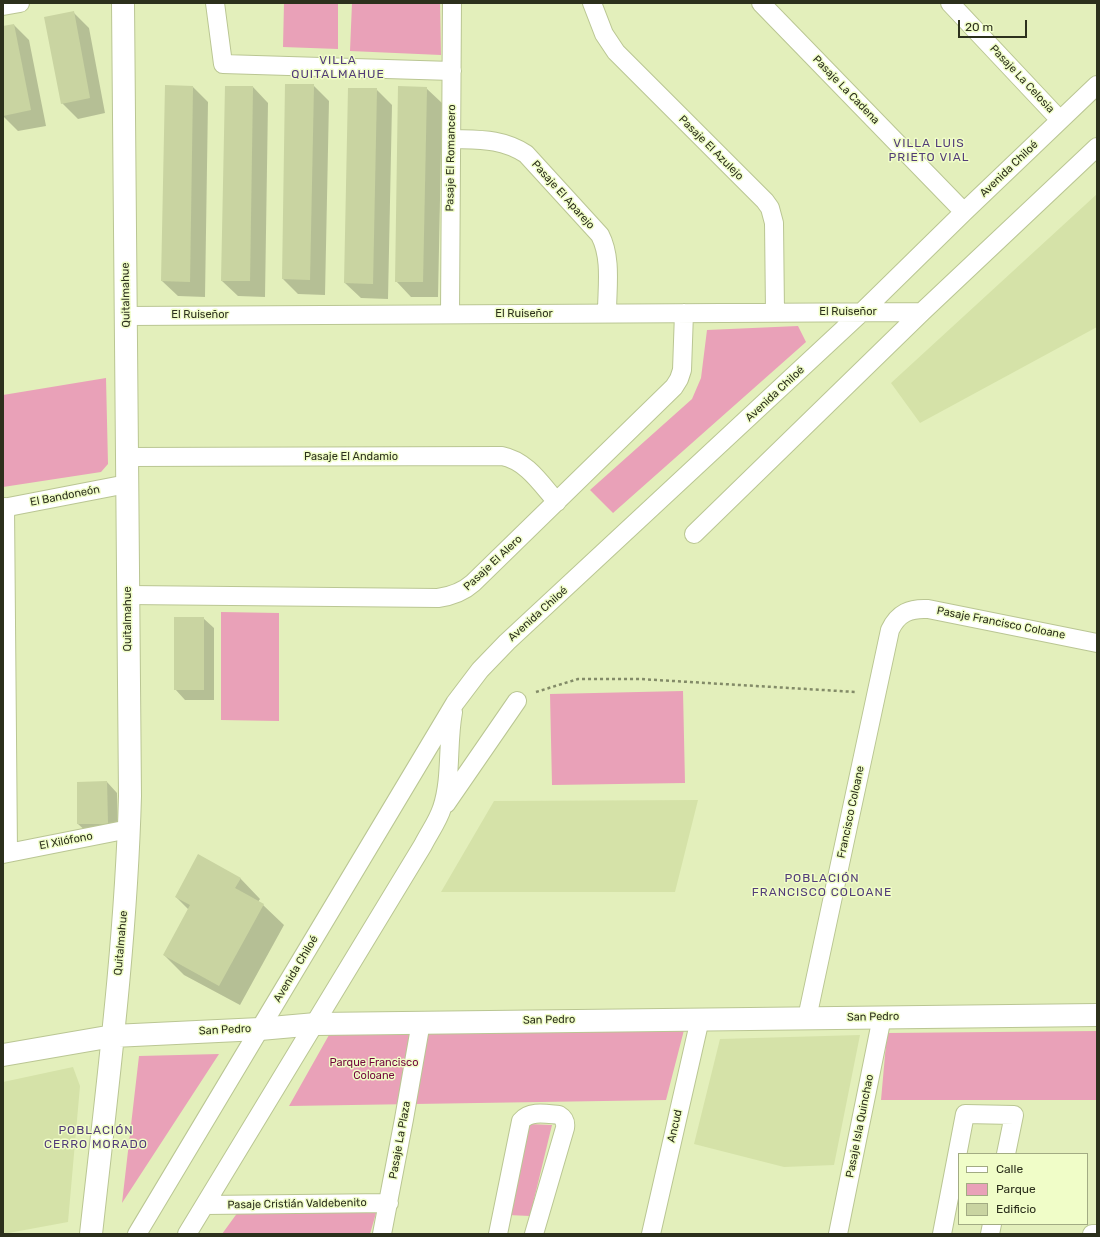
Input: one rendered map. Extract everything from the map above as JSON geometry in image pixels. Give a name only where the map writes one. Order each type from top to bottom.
[{"type":"street","points":[[3,6],[20,3]]},
{"type":"street","name":"Quitalmahue","points":[[91,1234],[113,1036],[128,861],[129,829],[123,3]]},
{"type":"street","points":[[215,3],[223,64],[452,71]]},
{"type":"street","name":"Pasaje El Azulejo","points":[[592,3],[604,34],[616,52],[770,208],[774,223],[775,312]]},
{"type":"street","name":"Pasaje La Cadena","points":[[761,3],[964,212]]},
{"type":"street","name":"Pasaje La Celosia","points":[[950,3],[1060,120]]},
{"type":"street","name":"Pasaje El Romancero","points":[[450,314],[452,71],[455,4]]},
{"type":"street","name":"Avenida Chiloé","points":[[137,1234],[455,703],[480,670],[495,654],[862,312],[1097,85]]},
{"type":"street","name":"Pasaje El Aparejo","points":[[451,139],[493,140],[516,148],[526,154],[600,235],[604,243],[607,256],[607,313]]},
{"type":"street","points":[[694,534],[922,312],[1097,148]]},
{"type":"street","name":"El Ruiseñor","points":[[126,316],[922,312]]},
{"type":"street","name":"Pasaje El Alero","points":[[128,595],[438,598],[448,597],[466,589],[674,387],[682,370],[684,313]]},
{"type":"street","name":"Pasaje El Andamio","points":[[127,457],[502,456],[524,465],[556,502]]},
{"type":"street","name":"El Bandoneón","points":[[4,508],[127,484]]},
{"type":"street","points":[[4,508],[5,853]]},
{"type":"street","name":"Pasaje Francisco Coloane","points":[[904,612],[928,609],[1097,643]]},
{"type":"street","name":"Francisco Coloane","points":[[808,1018],[890,630],[893,622],[904,612]]},
{"type":"street","points":[[442,809],[517,702]]},
{"type":"street","name":"Avenida Chiloé","points":[[187,1234],[420,851],[442,809],[446,788],[451,726],[455,703]]},
{"type":"street","name":"El Xilófono","points":[[5,853],[129,829]]},
{"type":"street","name":"San Pedro","points":[[3,1055],[113,1036],[260,1029],[316,1024],[1097,1015]]},
{"type":"street","name":"Pasaje Isla Quinchao","points":[[838,1234],[882,1017]]},
{"type":"street","name":"Ancud","points":[[650,1234],[700,1019]]},
{"type":"street","name":"Pasaje La Plaza","points":[[382,1234],[389,1203],[421,1022]]},
{"type":"street","points":[[498,1234],[522,1121],[531,1114],[559,1114],[565,1121],[565,1128],[534,1234]]},
{"type":"street","points":[[958,1153],[966,1114],[1014,1115],[1006,1153]]},
{"type":"street","points":[[942,1234],[958,1154]]},
{"type":"street","name":"Pasaje Cristián Valdebenito","points":[[205,1205],[389,1203]]},
{"type":"street","points":[[1092,1234],[1097,1234]]},
{"type":"path","points":[[517,702],[542,689],[578,679],[640,679],[877,694]]},
{"type":"shaded area","points":[[1097,194],[1097,327],[920,423],[891,383]]},
{"type":"shaded area","points":[[698,800],[675,892],[441,892],[494,801]]},
{"type":"shaded area","points":[[860,1035],[834,1165],[784,1167],[694,1144],[720,1039]]},
{"type":"shaded area","points":[[73,1067],[80,1086],[68,1222],[3,1234],[3,1082]]},
{"type":"green space","points":[[284,3],[338,3],[338,49],[283,47]]},
{"type":"green space","points":[[352,3],[440,3],[441,55],[350,51]]},
{"type":"green space","points":[[798,326],[806,342],[613,513],[590,490],[692,399],[701,378],[707,330]]},
{"type":"green space","points":[[106,378],[108,464],[101,472],[3,487],[3,395]]},
{"type":"green space","points":[[221,612],[279,613],[279,721],[221,720]]},
{"type":"green space","points":[[683,691],[685,783],[552,785],[550,694]]},
{"type":"green space","name":"Parque Francisco Coloane","points":[[684,1030],[666,1100],[289,1106],[329,1035]]},
{"type":"green space","points":[[1097,1031],[1097,1100],[881,1100],[887,1033]]},
{"type":"green space","points":[[219,1054],[122,1203],[139,1056]]},
{"type":"green space","points":[[528,1124],[552,1125],[530,1216],[508,1215]]},
{"type":"green space","points":[[238,1212],[376,1213],[370,1234],[222,1234]]},
{"type":"building","points":[[74,11],[90,98],[61,104],[44,17]]},
{"type":"building","points":[[14,24],[31,110],[3,116],[3,26]]},
{"type":"building","points":[[285,84],[314,84],[310,280],[282,279]]},
{"type":"building","points":[[165,85],[193,86],[190,282],[161,281]]},
{"type":"building","points":[[225,86],[253,86],[250,281],[221,281]]},
{"type":"building","points":[[398,86],[427,87],[423,282],[395,282]]},
{"type":"building","points":[[348,88],[377,88],[373,284],[344,283]]},
{"type":"building","points":[[174,617],[204,617],[204,690],[174,690]]},
{"type":"building","points":[[107,781],[108,824],[77,824],[77,782]]},
{"type":"building","points":[[198,854],[241,878],[235,888],[264,904],[219,986],[163,955],[190,905],[175,897]]},
{"type":"district","name":"VILLA QUITALMAHUE","points":[[338,68]]},
{"type":"district","name":"VILLA LUIS PRIETO VIAL","points":[[929,151]]},
{"type":"district","name":"POBLACIÓN FRANCISCO COLOANE","points":[[822,886]]},
{"type":"district","name":"POBLACIÓN CERRO MORADO","points":[[96,1138]]}]
